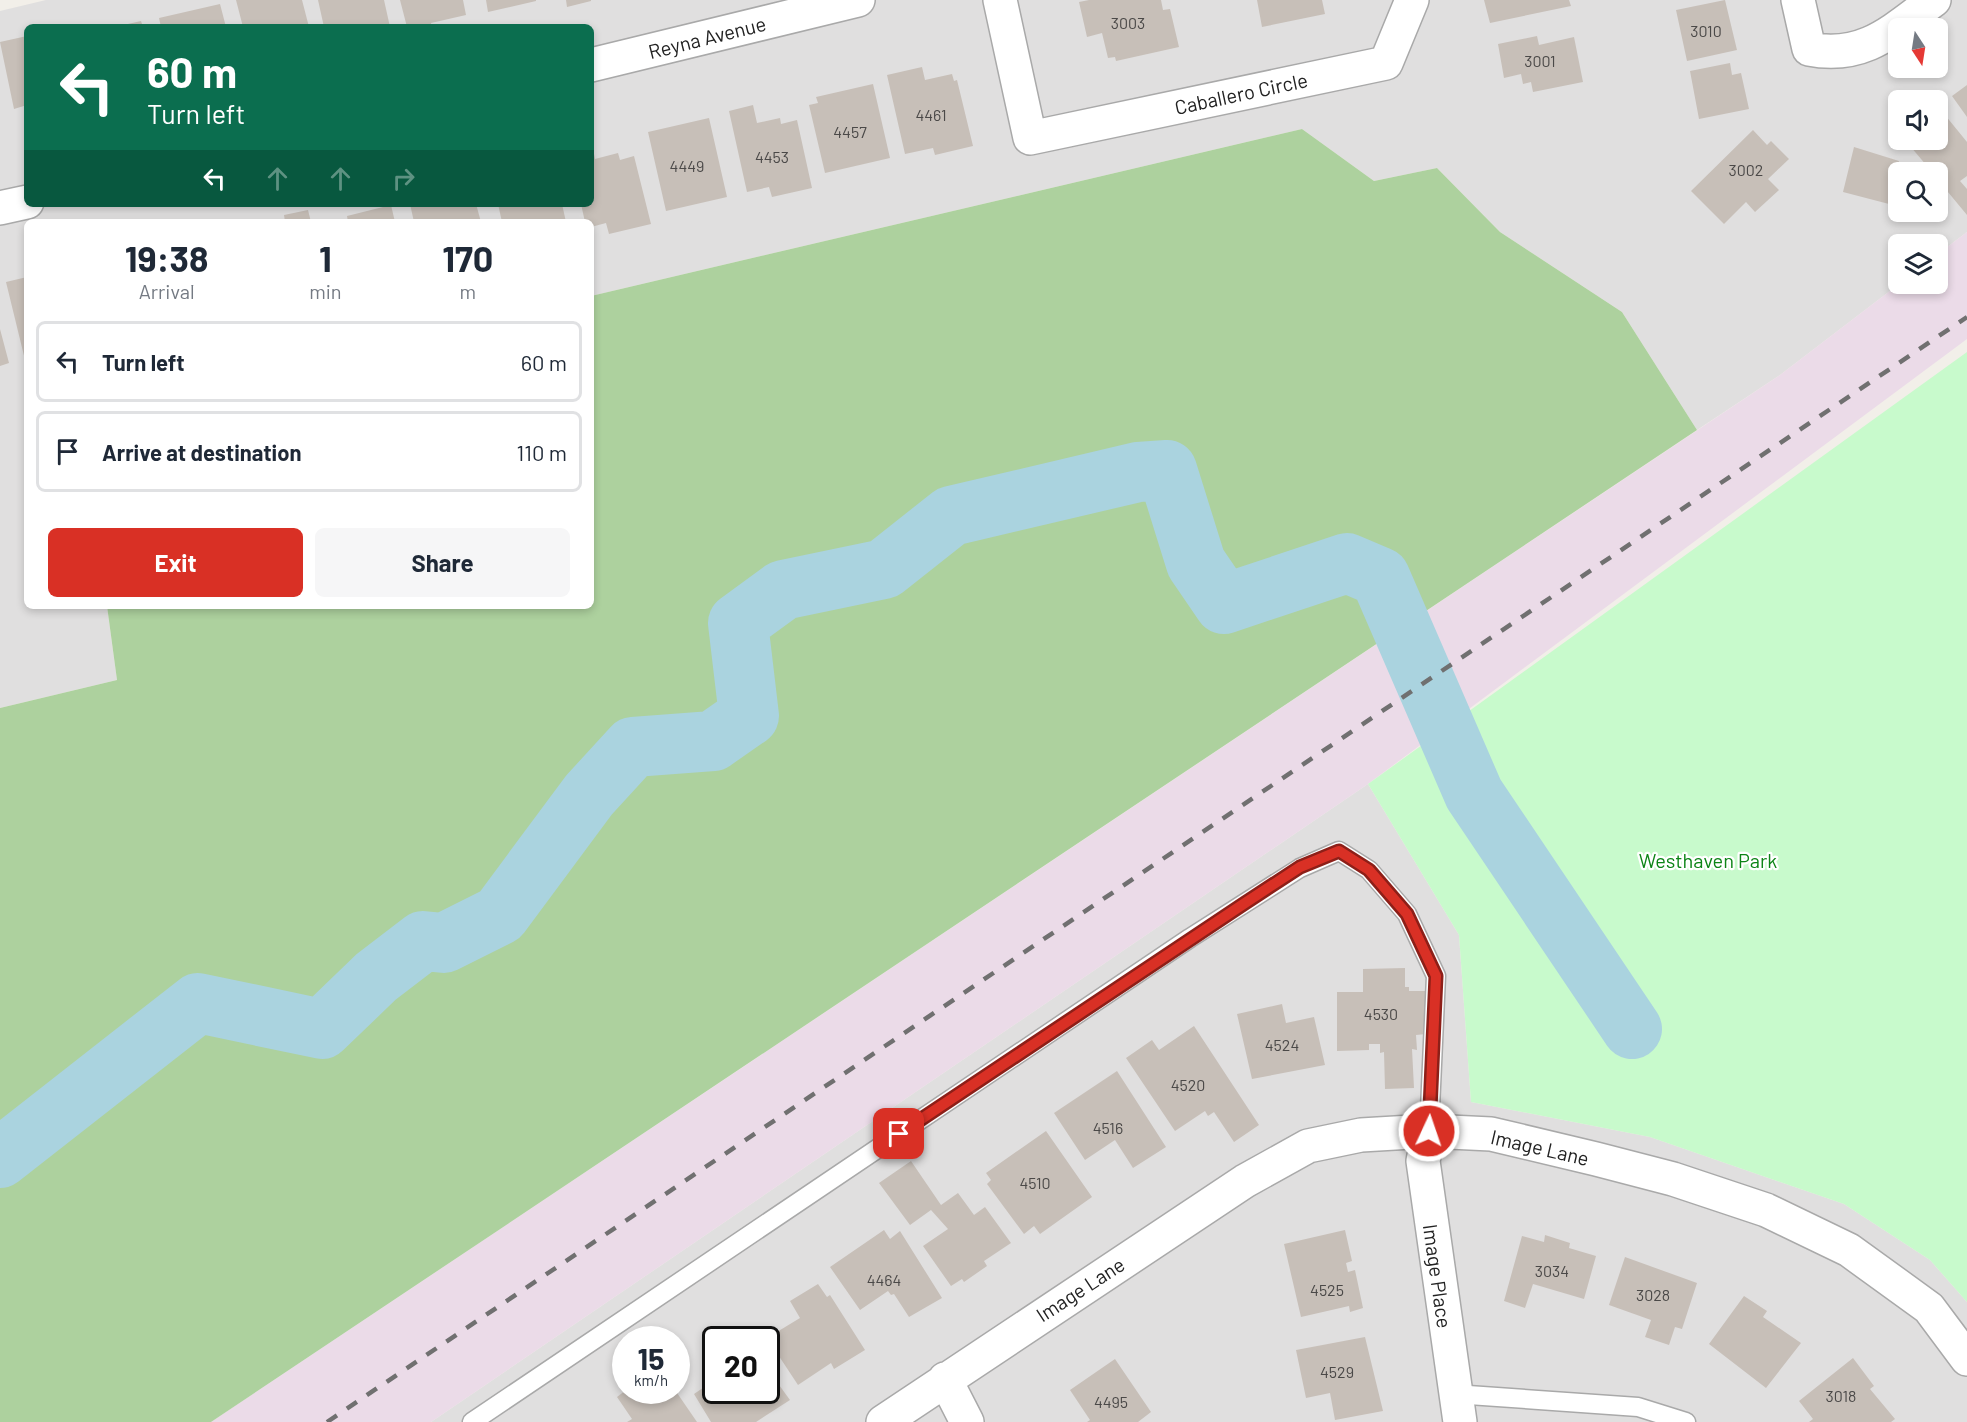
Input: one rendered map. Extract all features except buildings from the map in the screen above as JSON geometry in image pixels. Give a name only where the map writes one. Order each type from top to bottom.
[{"type":"street","name":"Reyna Avenue","points":[[594,64],[858,0]]},
{"type":"street","name":"Caballero Circle","points":[[1000,0],[1030,138],[1386,63],[1412,0]]},
{"type":"street","points":[[1798,0],[1809,49],[1831,53],[1857,50],[1879,40],[1934,0]]},
{"type":"street","points":[[0,208],[24,203]]},
{"type":"street","name":"Image Lane","points":[[883,1422],[1245,1181],[1308,1146],[1361,1135],[1429,1131],[1491,1134],[1673,1179],[1766,1210],[1849,1250],[1929,1308],[1967,1359]]},
{"type":"street","name":"Image Place","points":[[1429,1131],[1423,1161],[1457,1408]]},
{"type":"street","points":[[945,1379],[967,1422]]},
{"type":"lane","points":[[472,1422],[1190,938],[1300,867],[1339,851],[1369,870],[1407,914],[1436,976],[1429,1131]]},
{"type":"lane","points":[[1457,1408],[1638,1407],[1686,1422]]},
{"type":"shaded area","points":[[46,0],[1967,0],[1967,232],[1948,246],[1948,234],[1888,234],[1888,292],[1780,375],[1697,430],[1622,312],[1500,232],[1437,168],[1374,181],[1302,129],[594,295],[594,219],[24,219],[24,609],[107,609],[117,680],[0,708],[0,11]]},
{"type":"shaded area","points":[[1967,232],[1967,339],[1368,784],[431,1422],[211,1422],[1780,375],[1888,292],[1948,294],[1948,246]]},
{"type":"shaded area","points":[[1368,784],[1459,935],[1471,1102],[1650,1137],[1844,1204],[1930,1260],[1967,1302],[1967,1422],[431,1422]]},
{"type":"green space","points":[[1302,129],[1374,181],[1437,168],[1500,232],[1622,312],[1697,430],[211,1422],[0,1422],[0,708],[117,680],[107,609],[594,609],[594,295]]},
{"type":"green space","name":"Westhaven Park","points":[[1967,352],[1967,1302],[1930,1260],[1844,1204],[1650,1137],[1471,1102],[1459,935],[1368,784]]},
{"type":"waterway","points":[[0,1158],[198,1003],[322,1029],[376,977],[423,941],[444,943],[500,915],[589,795],[633,747],[713,741],[749,716],[738,623],[783,590],[884,569],[951,516],[1138,472],[1167,470],[1196,563],[1224,604],[1347,563],[1380,577],[1474,794],[1632,1029]]},
{"type":"railway","points":[[327,1422],[1967,317]]},
{"type":"route","points":[[899,1134],[1190,938],[1300,867],[1339,851],[1369,870],[1407,914],[1436,976],[1429,1131]]}]
